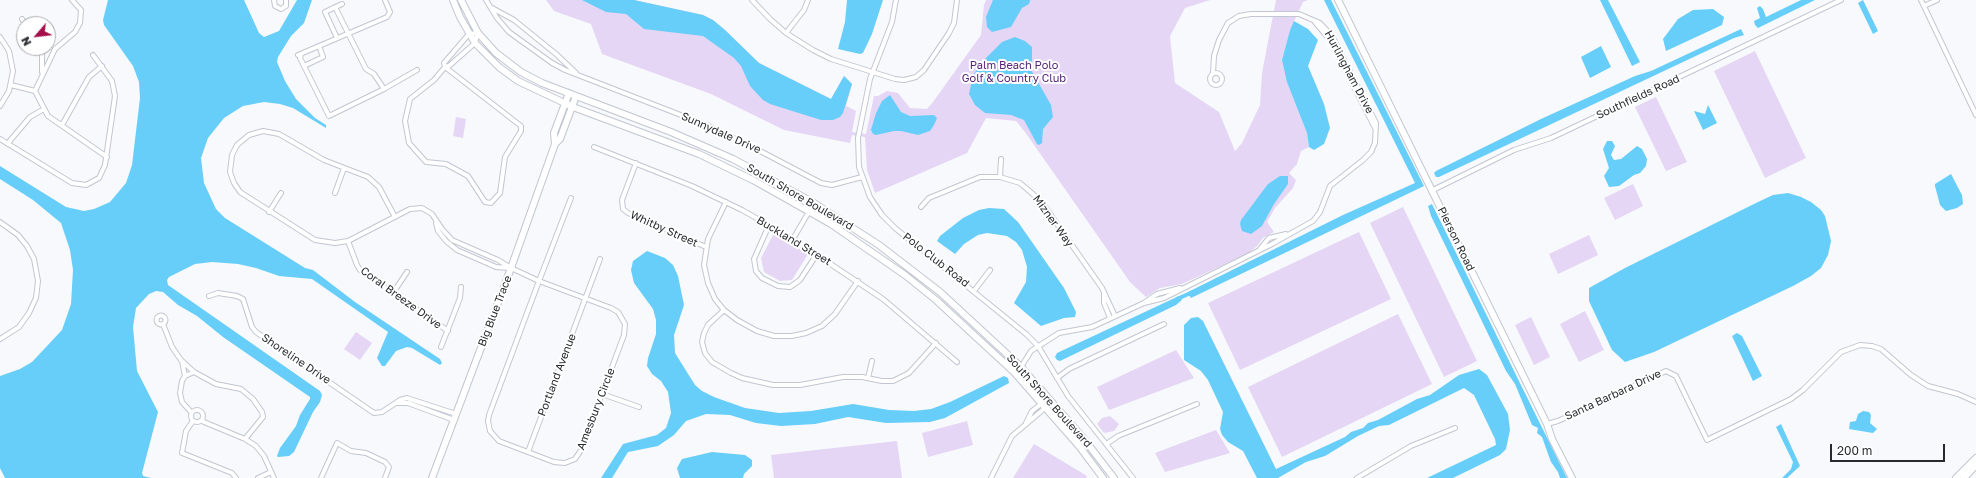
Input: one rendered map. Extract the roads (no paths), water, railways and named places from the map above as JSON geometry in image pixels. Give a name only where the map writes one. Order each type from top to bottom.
[{"type":"street","points":[[72,0],[81,10],[80,23],[75,32],[55,49],[35,91],[48,116],[107,157]]},
{"type":"street","points":[[274,0],[275,6],[280,9],[286,6],[286,0]]},
{"type":"street","points":[[385,0],[390,16],[299,55],[300,58],[329,116],[384,89],[417,70]]},
{"type":"street","name":"South Shore Boulevard","points":[[454,0],[475,43],[499,67],[518,81],[565,104],[699,154],[753,180],[809,211],[875,253],[928,294],[1014,372],[1079,446],[1104,478]]},
{"type":"street","name":"South Shore Boulevard","points":[[461,0],[478,33],[496,53],[517,69],[542,83],[702,145],[756,171],[814,203],[878,245],[932,286],[1021,367],[1060,410],[1114,478]]},
{"type":"street","name":"Sunnydale Drive","points":[[486,0],[496,18],[510,32],[552,63],[578,75],[709,126],[764,152],[821,183],[832,185],[862,177]]},
{"type":"street","points":[[752,0],[770,20],[786,33],[826,57],[901,80],[910,79],[921,74],[952,28],[957,0]]},
{"type":"street","points":[[786,33],[804,10],[808,0]]},
{"type":"street","name":"Polo Club Road","points":[[896,0],[892,22],[872,72],[858,138],[858,160],[862,177],[870,197],[887,220],[1026,334],[1038,346],[1068,396],[1108,443],[1133,478]]},
{"type":"street","name":"Pierson Road","points":[[1338,0],[1433,190],[1572,478]]},
{"type":"street","name":"Southfields Road","points":[[1433,190],[1514,150],[1551,138],[1841,0]]},
{"type":"street","points":[[1921,0],[1976,115]]},
{"type":"street","points":[[1924,6],[1937,0]]},
{"type":"street","points":[[336,38],[325,12],[342,4]]},
{"type":"street","points":[[335,7],[366,69],[374,74],[384,89]]},
{"type":"street","name":"Sunnydale Drive","points":[[491,8],[514,20],[556,54],[578,75]]},
{"type":"street","name":"Hurlingham Drive","points":[[1021,367],[1031,351],[1061,332],[1089,328],[1144,303],[1164,298],[1310,223],[1318,215],[1330,186],[1371,152],[1376,140],[1376,123],[1332,36],[1324,25],[1299,14],[1251,14],[1239,16],[1226,26],[1219,40],[1214,56],[1213,73]]},
{"type":"street","points":[[478,33],[470,34],[444,62],[445,67],[521,126],[521,131],[505,157],[500,193],[491,203],[485,202],[466,174],[446,164],[426,162],[409,143],[405,121],[410,100],[434,80],[445,67],[449,66],[475,43],[478,33]]},
{"type":"street","points":[[0,37],[11,58],[13,71],[11,85],[0,106]]},
{"type":"street","points":[[304,66],[323,57],[319,46]]},
{"type":"street","points":[[0,139],[8,142],[70,182],[78,185],[89,184],[99,178],[104,171],[107,157],[115,96],[112,81],[93,55]]},
{"type":"street","points":[[42,56],[42,74]]},
{"type":"street","points":[[62,125],[89,77],[102,66]]},
{"type":"street","points":[[11,85],[35,91]]},
{"type":"street","name":"Big Blue Trace","points":[[432,478],[511,268],[555,144],[554,133],[569,93]]},
{"type":"street","name":"Big Blue Trace","points":[[555,144],[560,139],[576,96]]},
{"type":"street","points":[[8,142],[30,117],[44,109]]},
{"type":"street","points":[[395,218],[375,183],[363,175],[315,156],[280,134],[263,131],[247,137],[237,145],[232,155],[230,166],[231,178],[240,192],[316,240],[335,243],[348,241],[395,218],[410,209],[419,207],[428,210],[452,240],[498,260],[511,268]]},
{"type":"street","name":"Buckland Street","points":[[594,147],[636,163],[726,202],[793,239],[858,281],[936,343],[957,362]]},
{"type":"street","points":[[1000,176],[1001,159]]},
{"type":"street","name":"Whitby Street","points":[[636,163],[622,200],[623,209],[628,213],[706,247]]},
{"type":"street","points":[[335,192],[344,168]]},
{"type":"street","name":"Mizner Way","points":[[921,207],[929,198],[974,178],[987,175],[1000,176],[1020,183],[1036,195],[1104,292],[1115,316]]},
{"type":"street","points":[[270,212],[281,194]]},
{"type":"street","points":[[540,281],[571,198]]},
{"type":"street","points":[[726,202],[710,234],[706,247],[704,265],[708,283],[715,299],[724,310],[737,320],[765,334],[783,337],[800,335],[814,330],[829,320],[841,307],[858,281]]},
{"type":"street","points":[[793,239],[814,203]]},
{"type":"street","points":[[435,219],[438,231],[446,241],[457,250],[496,267],[511,268]]},
{"type":"street","points":[[0,222],[18,235],[27,246],[36,267],[38,281],[36,298],[29,313],[18,326],[0,339]]},
{"type":"street","points":[[769,225],[754,259],[756,271],[762,278],[778,286],[790,287],[800,280],[817,254]]},
{"type":"street","name":"Coral Breeze Drive","points":[[348,241],[358,268],[448,331]]},
{"type":"street","name":"Portland Avenue","points":[[528,452],[600,259]]},
{"type":"street","name":"Amesbury Circle","points":[[511,268],[540,281],[616,310],[622,316],[625,324],[624,335],[581,450],[575,458],[568,462],[559,463],[497,440],[490,431],[488,421],[540,281]]},
{"type":"street","points":[[974,291],[990,270]]},
{"type":"street","points":[[392,293],[407,272]]},
{"type":"street","points":[[441,347],[460,298],[461,287]]},
{"type":"street","name":"Shoreline Drive","points":[[209,296],[218,292],[237,296],[243,299],[252,327],[256,332],[374,413],[379,413],[404,398],[411,398],[455,417]]},
{"type":"street","name":"Mizner Way","points":[[1104,292],[1104,303],[1110,318]]},
{"type":"street","points":[[724,310],[707,328],[703,336],[702,345],[708,358],[731,373],[742,378],[781,386],[800,385],[843,377],[868,378],[887,382],[903,377],[909,373],[936,343]]},
{"type":"street","points":[[163,324],[170,343],[181,360],[194,372],[216,384],[241,389],[253,399],[262,412],[263,417],[245,439]]},
{"type":"street","points":[[1057,378],[1069,369],[1164,324]]},
{"type":"street","name":"Santa Barbara Drive","points":[[1547,424],[1558,421],[1666,371],[1676,376],[1707,440],[1791,399],[1803,390],[1841,352],[1860,345],[1875,347],[1886,352],[1911,375],[1932,388],[1963,396],[1976,402]]},
{"type":"street","points":[[181,360],[185,376]]},
{"type":"street","points":[[868,378],[872,360]]},
{"type":"street","points":[[193,421],[190,416],[191,412],[185,406],[181,396],[182,381],[185,376],[194,372]]},
{"type":"street","points":[[991,478],[1012,436],[1044,406],[1044,391]]},
{"type":"street","points":[[602,394],[639,407]]},
{"type":"street","points":[[1108,443],[1118,436],[1196,404]]},
{"type":"street","points":[[1026,423],[1032,411],[1044,406],[1060,410]]},
{"type":"street","points":[[191,412],[194,410],[200,410],[203,416],[202,420]]},
{"type":"street","points":[[202,420],[245,439],[260,451],[274,478]]},
{"type":"street","points":[[193,421],[197,422],[202,420]]},
{"type":"street","points":[[193,421],[186,431],[182,453],[232,473],[236,478]]},
{"type":"street","points":[[1357,478],[1411,446],[1455,428]]},
{"type":"street","points":[[321,478],[337,443],[351,451],[366,453],[385,462],[389,467],[385,478]]},
{"type":"street","points":[[1956,478],[1976,458]]},
{"type":"street","points":[[1964,478],[1976,465]]},
{"type":"street","points":[[258,478],[271,472]]},
{"type":"water","points":[[108,0],[244,0],[259,33],[264,37],[279,31],[297,0],[312,0],[304,23],[291,36],[278,57],[277,62],[285,81],[296,99],[315,118],[326,125],[326,128],[293,108],[280,104],[264,102],[243,106],[224,118],[208,138],[201,158],[204,183],[216,209],[225,218],[305,268],[313,270],[355,302],[440,359],[442,363],[440,365],[412,348],[407,347],[396,351],[385,366],[382,366],[377,358],[388,332],[312,279],[279,276],[256,268],[238,264],[212,262],[195,264],[169,277],[167,280],[168,285],[320,391],[322,395],[320,402],[313,412],[294,452],[289,456],[277,456],[280,448],[296,426],[310,397],[223,337],[197,316],[178,305],[163,292],[156,291],[149,294],[136,308],[133,327],[137,371],[158,412],[142,473],[143,476],[151,478],[5,478],[0,468],[0,376],[20,369],[32,362],[62,330],[71,304],[73,270],[70,250],[61,223],[33,200],[0,179],[0,166],[66,207],[84,211],[94,209],[110,202],[126,183],[132,165],[140,98],[139,82],[133,66],[104,25],[103,20]]},
{"type":"water","points":[[582,0],[634,0],[703,15],[713,20],[725,30],[759,63],[831,99],[844,76],[852,84],[843,113],[840,117],[833,120],[821,120],[770,104],[763,100],[750,86],[741,66],[734,58],[703,36],[644,29],[626,14],[606,12]]},
{"type":"water","points":[[847,0],[883,0],[872,34],[863,53],[860,54],[838,49],[845,22]]},
{"type":"water","points":[[993,0],[1030,1],[1029,4],[1022,8],[1011,27],[992,32],[987,27],[986,17]]},
{"type":"water","points":[[1324,0],[1331,0],[1424,186],[1191,298],[1188,292],[1343,215],[1415,183]]},
{"type":"water","points":[[1600,0],[1608,0],[1640,62],[1632,66]]},
{"type":"water","points":[[1801,0],[1815,0],[1758,28],[1755,25],[1754,21],[1760,18],[1757,8],[1760,6],[1766,17]]},
{"type":"water","points":[[1863,0],[1878,31],[1873,34],[1858,3]]},
{"type":"water","points":[[1713,9],[1724,17],[1722,25],[1666,51],[1663,39],[1678,19],[1693,10]]},
{"type":"water","points":[[1294,21],[1308,29],[1318,40],[1308,66],[1324,104],[1330,128],[1324,144],[1314,150],[1309,147],[1307,133],[1287,82],[1282,60]]},
{"type":"water","points":[[1741,29],[1744,35],[1734,38],[1439,177],[1436,177],[1434,173],[1541,119],[1635,76],[1651,71]]},
{"type":"water","points":[[1015,37],[1025,41],[1032,47],[1032,62],[1030,68],[1051,105],[1053,117],[1043,129],[1042,143],[1039,145],[1037,144],[1024,120],[1011,115],[985,113],[975,105],[969,94],[973,75],[984,60],[1002,42]]},
{"type":"water","points":[[1601,46],[1611,67],[1590,78],[1581,57]]},
{"type":"water","points":[[890,95],[901,112],[910,116],[934,115],[937,118],[930,131],[918,135],[901,131],[876,135],[873,134],[871,130],[876,113],[882,101]]},
{"type":"water","points":[[1708,105],[1717,123],[1703,130],[1694,111],[1705,114]]},
{"type":"water","points":[[1607,141],[1612,141],[1615,146],[1611,155],[1614,160],[1621,159],[1637,146],[1642,149],[1647,159],[1646,166],[1640,173],[1634,175],[1619,186],[1609,187],[1604,176],[1609,168],[1603,149]]},
{"type":"water","points":[[1951,174],[1962,195],[1963,204],[1957,208],[1946,211],[1940,205],[1935,184]]},
{"type":"water","points":[[1280,176],[1288,176],[1288,184],[1274,204],[1262,226],[1251,234],[1242,231],[1240,224],[1241,220],[1268,184]]},
{"type":"water","points":[[1788,193],[1811,202],[1821,210],[1825,216],[1831,241],[1828,255],[1821,268],[1811,276],[1793,286],[1654,352],[1625,362],[1612,350],[1589,301],[1589,288],[1625,268],[1756,203],[1773,195]]},
{"type":"water","points":[[1432,204],[1567,478],[1560,478],[1551,462],[1542,437],[1537,433],[1538,428],[1532,425],[1515,384],[1506,371],[1431,216],[1428,206]]},
{"type":"water","points":[[989,208],[1004,209],[1018,222],[1064,288],[1076,312],[1075,317],[1064,318],[1041,326],[1014,303],[1026,282],[1027,267],[1022,250],[1016,242],[1007,236],[987,233],[978,235],[964,244],[955,254],[937,241],[940,236],[963,218],[979,210]]},
{"type":"water","points":[[647,251],[665,258],[673,265],[678,276],[684,305],[674,335],[675,353],[695,385],[702,391],[714,397],[745,408],[779,413],[811,411],[853,404],[889,410],[914,411],[931,409],[950,402],[1004,376],[1008,378],[1009,383],[945,418],[930,422],[886,423],[848,417],[815,424],[781,426],[756,423],[730,415],[706,414],[686,421],[674,435],[658,446],[628,452],[612,478],[601,478],[623,444],[657,435],[666,428],[671,413],[668,392],[661,381],[652,374],[647,366],[648,358],[656,334],[656,320],[653,309],[634,283],[631,270],[633,261]]},
{"type":"water","points":[[1179,296],[1182,300],[1176,305],[1060,361],[1055,357],[1057,353]]},
{"type":"water","points":[[1198,317],[1203,321],[1276,469],[1345,437],[1351,432],[1363,428],[1368,423],[1378,420],[1417,399],[1430,395],[1459,375],[1479,369],[1487,375],[1508,414],[1510,430],[1506,449],[1500,455],[1453,478],[1427,478],[1496,445],[1495,439],[1474,395],[1464,388],[1389,425],[1379,426],[1358,436],[1325,456],[1306,462],[1278,478],[1257,478],[1243,451],[1228,442],[1222,435],[1220,429],[1223,412],[1208,380],[1201,371],[1184,360],[1184,325],[1191,318]]},
{"type":"water","points":[[1737,333],[1742,336],[1762,376],[1753,381],[1732,336]]},
{"type":"water","points":[[1863,411],[1869,412],[1871,415],[1870,423],[1877,429],[1873,433],[1849,429],[1850,422],[1856,421],[1858,414]]},
{"type":"water","points":[[1781,424],[1800,466],[1787,478],[1782,478],[1791,469],[1793,462],[1776,427]]},
{"type":"water","points":[[712,452],[745,455],[752,460],[752,466],[744,474],[743,478],[680,478],[677,468],[682,459]]},
{"type":"waterway","points":[[1177,299],[1193,292]]},
{"type":"park label","name":"Palm Beach Polo Golf & Country Club","points":[[1014,72]]}]
